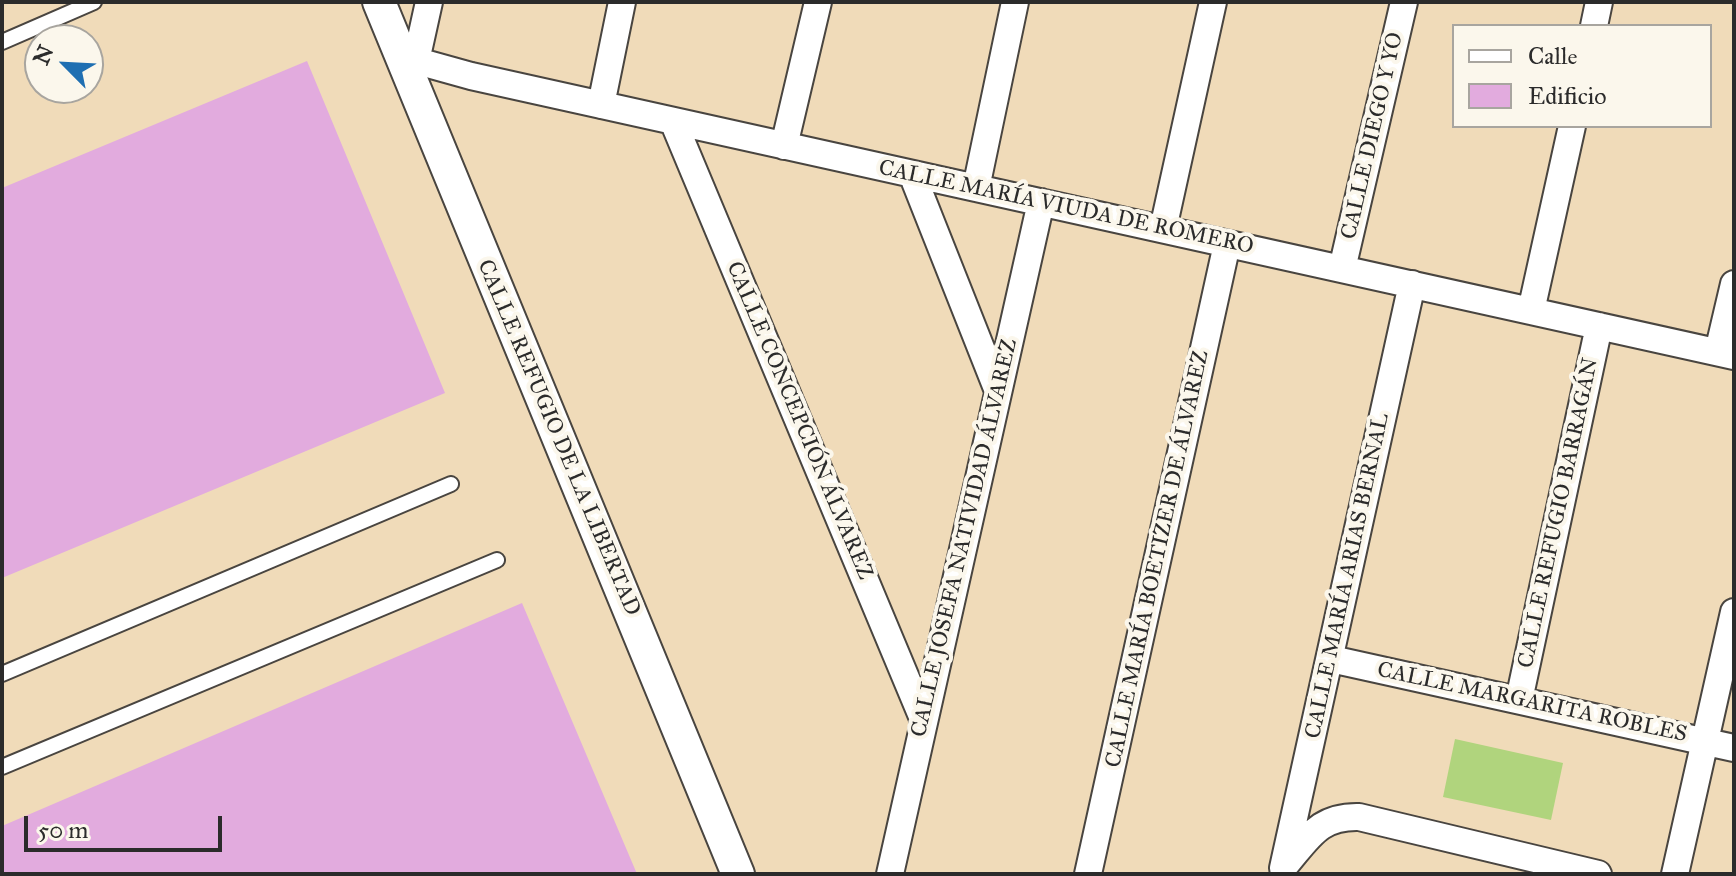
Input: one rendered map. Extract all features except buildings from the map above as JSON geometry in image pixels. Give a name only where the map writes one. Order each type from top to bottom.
[{"type":"street","name":"CALLE REFUGIO DE LA LIBERTAD","points":[[379,2],[408,59],[739,874]]},
{"type":"street","points":[[408,59],[429,2]]},
{"type":"street","points":[[601,105],[622,2]]},
{"type":"street","points":[[784,146],[818,2]]},
{"type":"street","points":[[976,188],[1015,2]]},
{"type":"street","points":[[1163,229],[1213,2]]},
{"type":"street","name":"CALLE DIEGO Y YO","points":[[1342,269],[1404,2]]},
{"type":"street","points":[[1594,24],[1599,2]]},
{"type":"street","name":"CALLE MARÍA VIUDA DE ROMERO","points":[[408,59],[784,146],[1726,354]]},
{"type":"street","name":"CALLE CONCEPCIÓN ÁLVAREZ","points":[[673,121],[924,721]]},
{"type":"street","points":[[1531,311],[1572,128]]},
{"type":"street","points":[[912,174],[998,391]]},
{"type":"street","name":"CALLE JOSEFA NATIVIDAD ÁLVAREZ","points":[[890,874],[1041,202]]},
{"type":"street","name":"CALLE MARÍA BOETIZER DE ÁLVAREZ","points":[[1088,874],[1227,244]]},
{"type":"street","name":"CALLE MARÍA ARIAS BERNAL","points":[[1280,871],[1331,659],[1412,284]]},
{"type":"street","points":[[1726,354],[1734,284]]},
{"type":"street","name":"CALLE REFUGIO BARRAGÁN","points":[[1519,700],[1599,326]]},
{"type":"street","points":[[1675,874],[1734,612]]},
{"type":"street","name":"CALLE MARGARITA ROBLES","points":[[1331,659],[1734,748]]},
{"type":"street","points":[[1280,871],[1323,824],[1349,817],[1598,874]]},
{"type":"lane","points":[[2,42],[94,2]]},
{"type":"lane","points":[[2,674],[451,484]]},
{"type":"lane","points":[[2,767],[497,560]]},
{"type":"green space","points":[[1455,739],[1563,763],[1551,820],[1443,797]]}]
